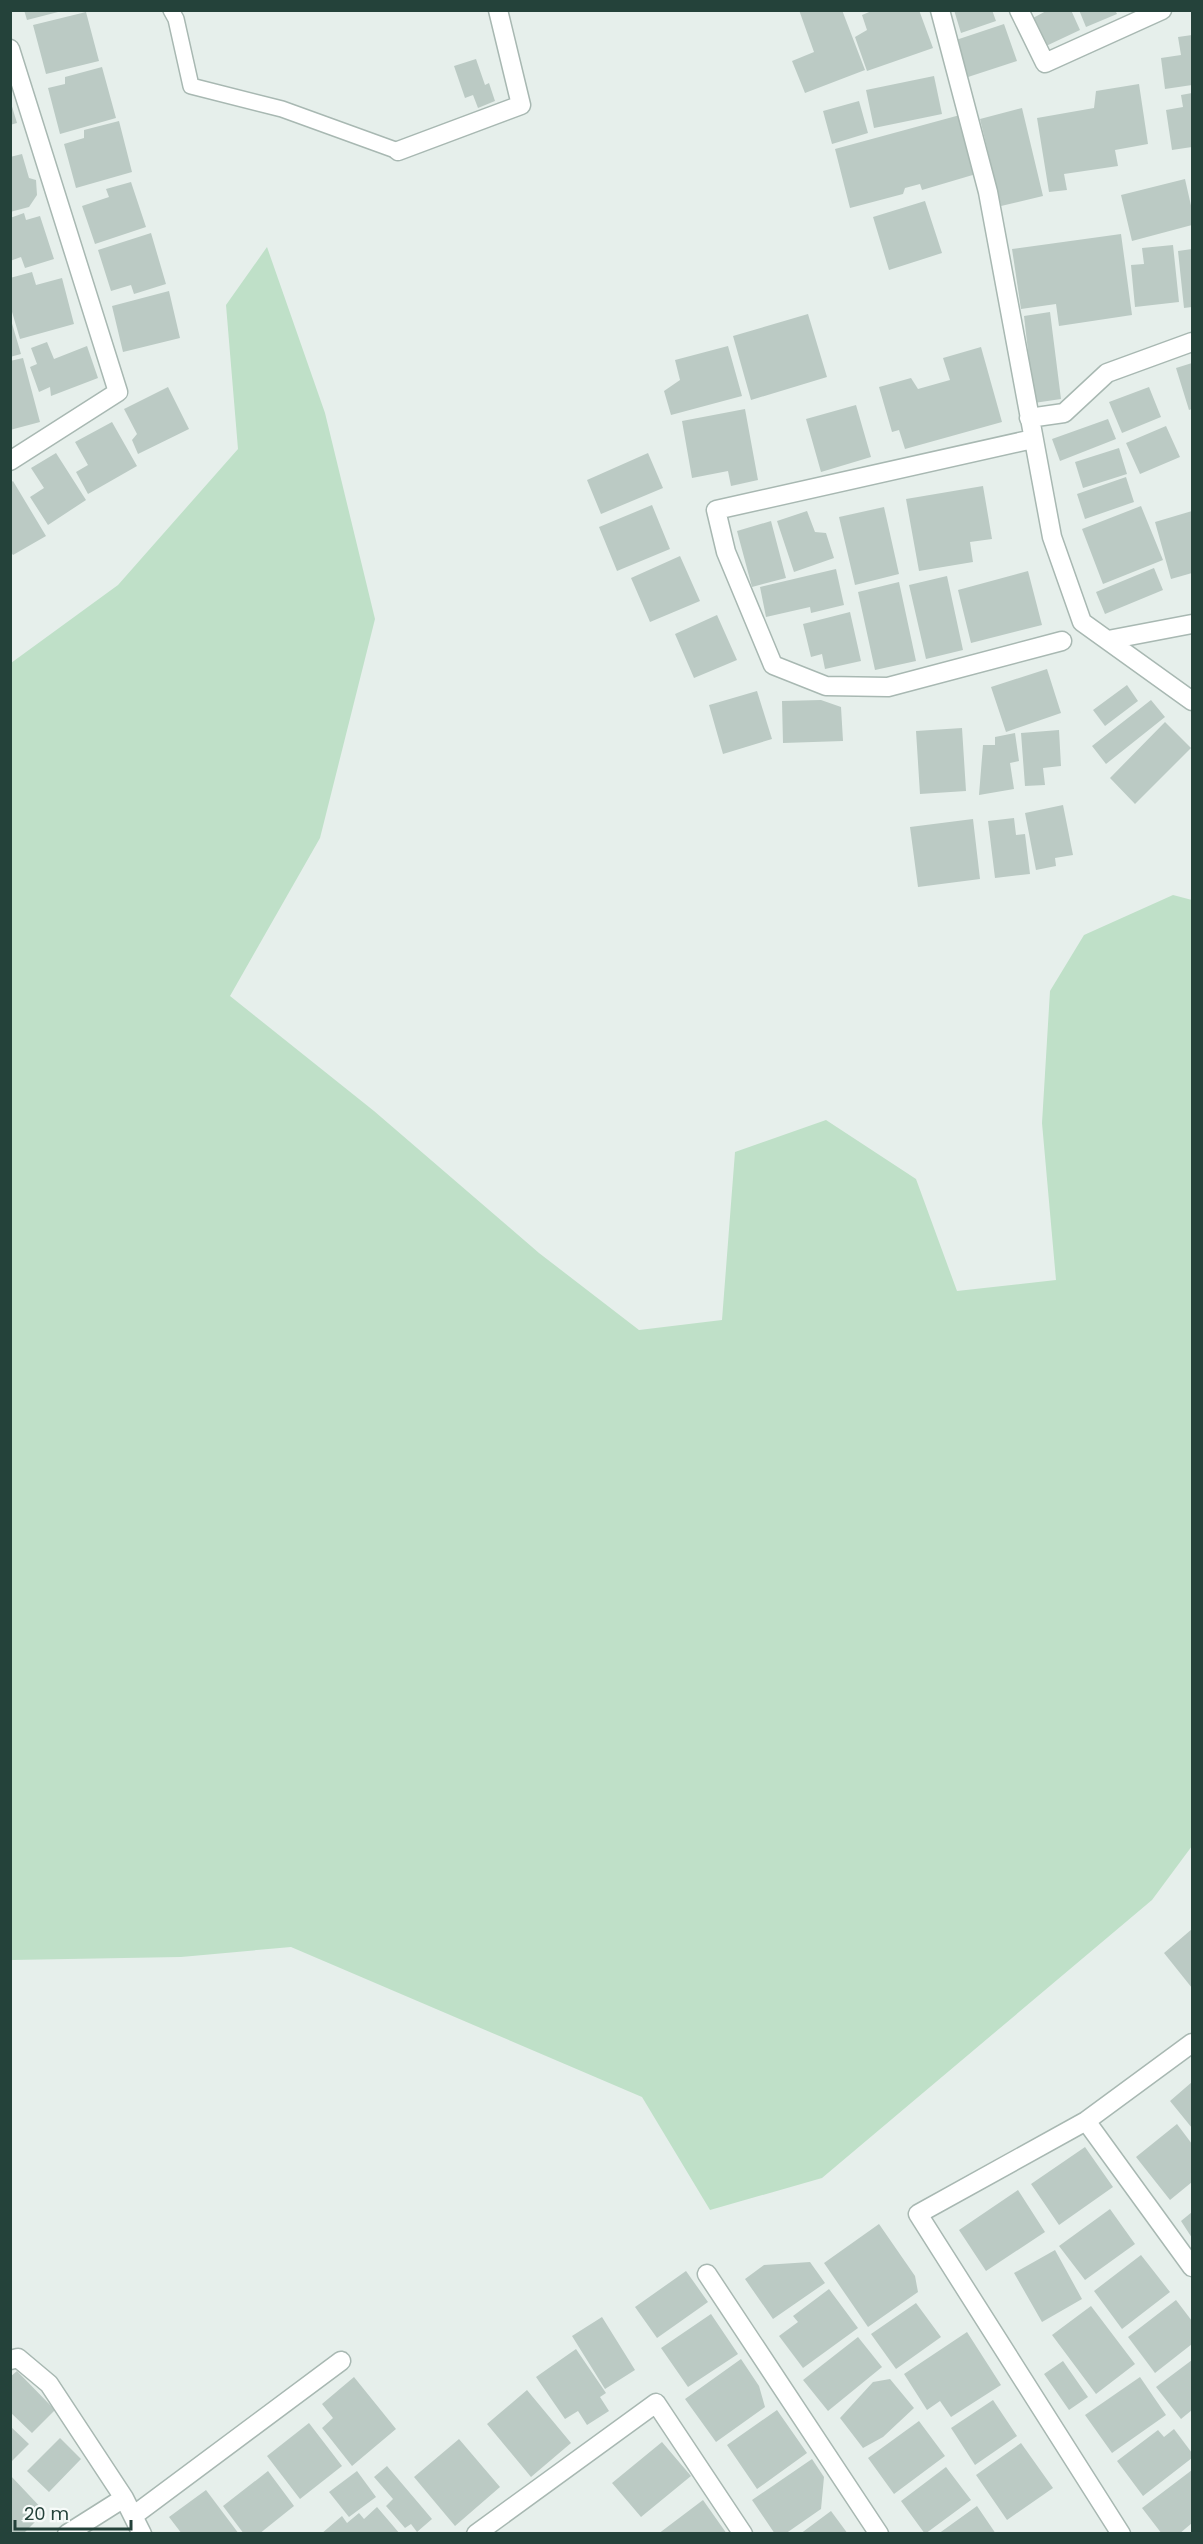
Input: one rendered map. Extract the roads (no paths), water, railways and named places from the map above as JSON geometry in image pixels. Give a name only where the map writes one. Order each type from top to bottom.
[{"type":"street","points":[[398,151],[522,105],[498,10]]},
{"type":"street","points":[[940,10],[988,192],[1052,537],[1082,622],[1192,701]]},
{"type":"street","points":[[1019,10],[1045,63],[1162,10]]},
{"type":"street","points":[[10,49],[118,392],[10,461]]},
{"type":"street","points":[[1029,418],[1064,413],[1107,373],[1192,342]]},
{"type":"street","points":[[1033,439],[716,510],[726,552],[772,665],[826,686],[888,687],[1062,641]]},
{"type":"street","points":[[1108,640],[1192,624]]},
{"type":"street","points":[[1121,2534],[918,2214],[1086,2121],[1192,2043]]},
{"type":"street","points":[[1086,2121],[1192,2267]]},
{"type":"street","points":[[707,2274],[879,2534]]},
{"type":"street","points":[[10,2361],[18,2358],[49,2384],[124,2498],[142,2534]]},
{"type":"street","points":[[133,2516],[341,2361]]},
{"type":"street","points":[[476,2534],[656,2403],[743,2534]]},
{"type":"street","points":[[67,2534],[124,2498]]},
{"type":"lane","points":[[171,10],[176,20],[191,86],[282,109],[398,151]]}]
